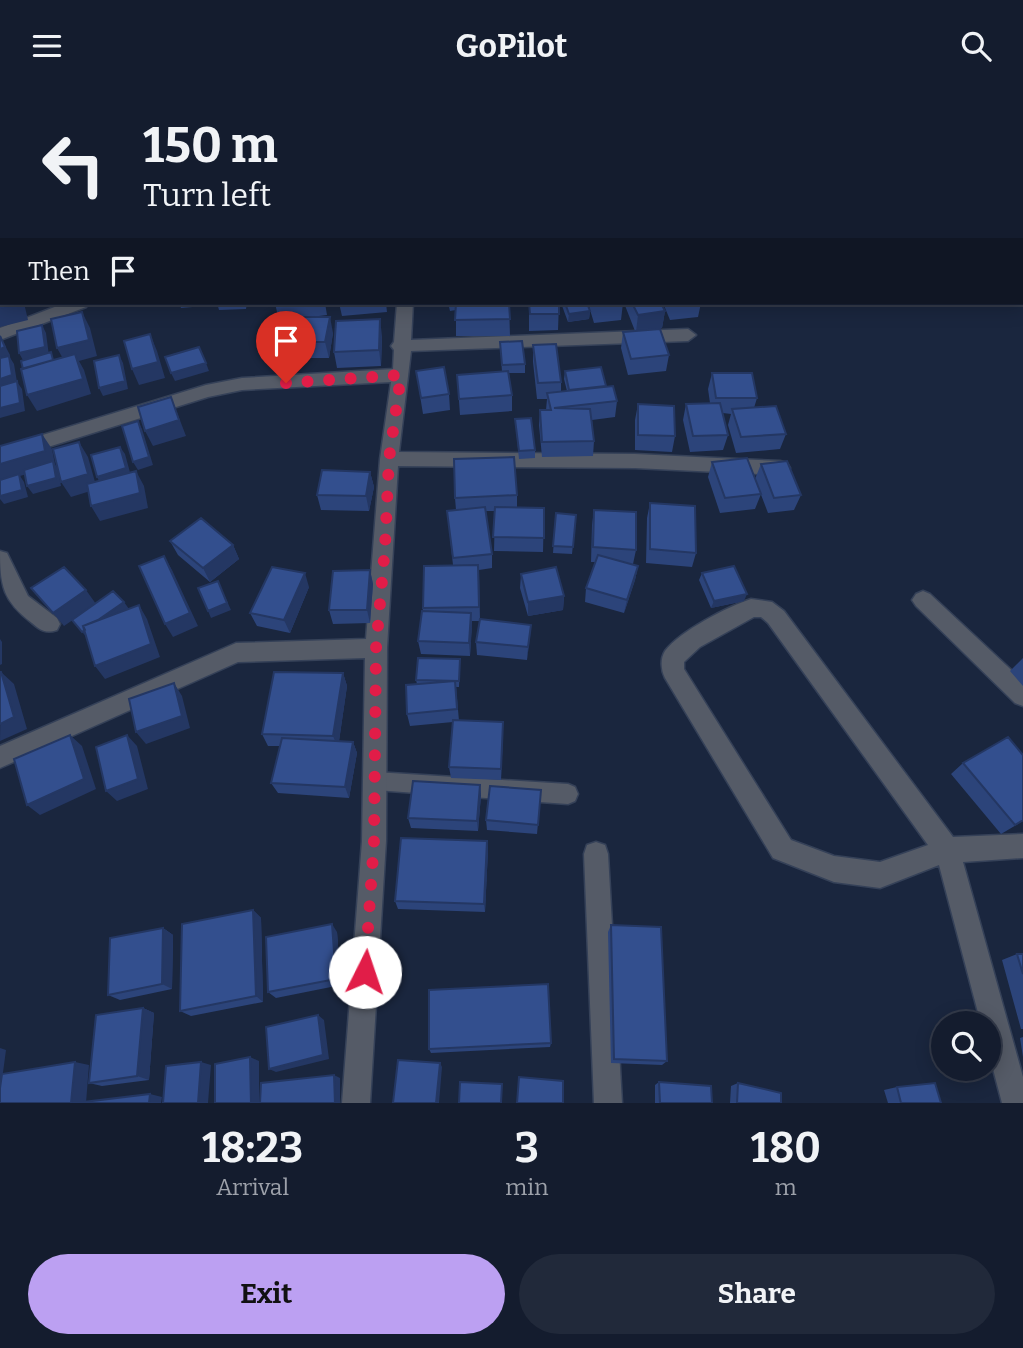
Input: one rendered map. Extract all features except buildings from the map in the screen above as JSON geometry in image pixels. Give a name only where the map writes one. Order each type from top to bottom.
[{"type":"street","points":[[0,334],[75,305]]},
{"type":"street","points":[[356,1103],[374,841],[376,648],[389,459],[401,375],[400,346],[405,305]]},
{"type":"street","points":[[400,346],[688,335]]},
{"type":"street","points":[[0,455],[205,391],[242,384],[401,375]]},
{"type":"street","points":[[389,459],[635,461],[780,468]]},
{"type":"street","points":[[0,559],[10,606],[49,624]]},
{"type":"street","points":[[923,600],[1023,696]]},
{"type":"street","points":[[1016,1103],[947,850],[776,617],[765,608],[751,608],[692,640],[673,658],[673,671],[782,849],[834,869],[880,875],[947,850],[1023,846]]},
{"type":"street","points":[[0,757],[236,653],[376,648]]},
{"type":"street","points":[[596,854],[608,1103]]},
{"type":"lane","points":[[375,781],[568,794]]},
{"type":"route","points":[[286,383],[401,375],[389,459],[376,648],[374,841],[365,972]]}]
